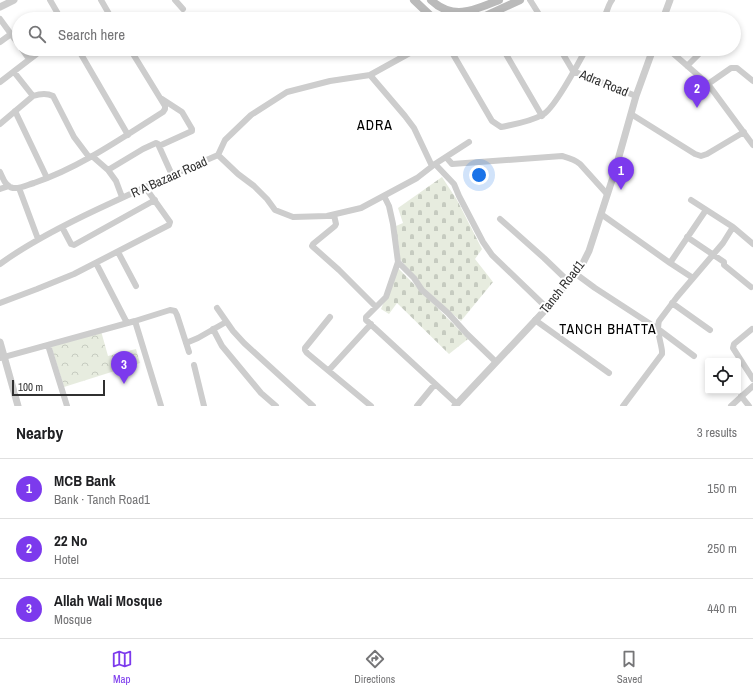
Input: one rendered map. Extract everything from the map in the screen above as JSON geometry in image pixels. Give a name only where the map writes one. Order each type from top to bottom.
[{"type":"main road","points":[[414,0],[427,12]]},
{"type":"main road","points":[[431,0],[446,10],[461,12],[470,11],[499,0]]},
{"type":"main road","points":[[495,12],[520,0]]},
{"type":"street","points":[[0,7],[14,0]]},
{"type":"street","points":[[50,0],[57,12]]},
{"type":"street","points":[[100,0],[108,12]]},
{"type":"street","points":[[175,0],[183,9]]},
{"type":"street","points":[[530,0],[538,12]]},
{"type":"street","points":[[607,12],[612,0]]},
{"type":"street","points":[[666,12],[670,0]]},
{"type":"street","points":[[0,19],[11,34],[0,42]]},
{"type":"street","points":[[26,56],[29,60]]},
{"type":"street","points":[[0,82],[34,56]]},
{"type":"street","points":[[82,56],[128,135]]},
{"type":"street","points":[[0,189],[9,186],[19,188],[74,166],[128,135],[162,112],[165,109],[165,106],[134,56]]},
{"type":"street","name":"R A Bazaar Road","points":[[0,264],[38,239],[122,197],[218,155],[225,140],[251,115],[287,92],[330,81],[370,75],[404,56]]},
{"type":"street","points":[[454,56],[492,121],[501,127],[544,115],[553,105],[582,56]]},
{"type":"street","points":[[507,56],[542,116]]},
{"type":"street","name":"Adra Road","points":[[564,56],[573,71],[636,96]]},
{"type":"street","name":"Tanch Road1","points":[[456,405],[547,308],[582,265],[589,251],[616,168],[636,96],[650,56]]},
{"type":"street","points":[[676,56],[708,84],[753,145]]},
{"type":"street","points":[[687,66],[697,56]]},
{"type":"street","points":[[708,84],[731,68],[736,68],[753,81]]},
{"type":"street","points":[[14,72],[33,96]]},
{"type":"street","points":[[370,75],[414,128],[434,165],[454,184],[482,242],[492,255],[547,308]]},
{"type":"street","points":[[0,123],[33,96],[50,94],[53,96],[74,137],[90,157],[108,170],[116,181],[122,197]]},
{"type":"street","points":[[159,146],[192,131],[182,112],[160,98]]},
{"type":"street","points":[[15,111],[47,178]]},
{"type":"street","points":[[631,114],[695,154],[701,156],[744,132]]},
{"type":"street","points":[[218,155],[267,198],[275,210],[293,218],[327,216],[361,208],[417,178],[469,142]]},
{"type":"street","points":[[108,170],[156,143],[159,146],[172,175]]},
{"type":"street","points":[[446,157],[452,164],[562,156],[576,160],[607,194]]},
{"type":"street","points":[[0,172],[5,183],[9,186]]},
{"type":"street","points":[[0,302],[74,274],[169,225],[170,222],[145,186]]},
{"type":"street","points":[[19,188],[38,239]]},
{"type":"street","points":[[384,196],[389,206],[393,224],[398,262],[386,297],[366,317],[366,320],[456,405]]},
{"type":"street","points":[[62,227],[71,244],[74,245],[155,200]]},
{"type":"street","points":[[691,200],[733,227],[753,244]]},
{"type":"street","points":[[670,263],[706,210]]},
{"type":"street","points":[[334,214],[336,226],[312,246],[339,270],[376,307]]},
{"type":"street","points":[[601,214],[693,278]]},
{"type":"street","points":[[500,219],[544,258],[568,282]]},
{"type":"street","points":[[623,406],[662,354],[658,329],[659,321],[672,303],[723,243],[733,227]]},
{"type":"street","points":[[687,237],[724,262],[724,265],[751,287]]},
{"type":"street","points":[[118,252],[136,286]]},
{"type":"street","points":[[398,262],[414,278],[422,290],[448,313],[466,334],[496,362]]},
{"type":"street","points":[[96,263],[127,323]]},
{"type":"street","points":[[576,274],[658,329],[694,356]]},
{"type":"street","points":[[672,303],[710,330]]},
{"type":"street","points":[[216,308],[244,343],[313,406]]},
{"type":"street","points":[[2,358],[170,310],[175,311],[189,352]]},
{"type":"street","points":[[330,317],[305,348],[305,350],[371,406]]},
{"type":"street","points":[[535,320],[609,373]]},
{"type":"street","points":[[135,321],[161,406]]},
{"type":"street","points":[[186,343],[226,322]]},
{"type":"street","points":[[329,370],[371,324]]},
{"type":"street","points":[[752,329],[734,344],[733,348],[753,379]]},
{"type":"street","points":[[213,330],[222,346],[260,392],[275,406]]},
{"type":"street","points":[[0,342],[2,358],[18,406]]},
{"type":"street","points":[[48,345],[67,406]]},
{"type":"street","points":[[194,365],[204,406]]},
{"type":"street","points":[[417,406],[435,384]]},
{"type":"street","points":[[731,406],[753,386]]},
{"type":"street","points":[[741,396],[749,406]]},
{"type":"green space","points":[[442,177],[457,200],[482,249],[475,259],[493,282],[461,321],[423,289],[400,259],[396,226],[403,223],[398,208]]},
{"type":"green space","points":[[398,268],[468,339],[449,354],[397,303],[389,314],[381,309]]},
{"type":"green space","points":[[101,331],[108,356],[136,349],[140,363],[64,387],[51,345]]},
{"type":"place","name":"22 No","points":[[697,108]]},
{"type":"place","name":"MCB Bank","points":[[621,190]]},
{"type":"place","name":"Allah Wali Mosque","points":[[124,384]]},
{"type":"district","name":"ADRA","points":[[375,125]]},
{"type":"district","name":"TANCH BHATTA","points":[[608,329]]}]
